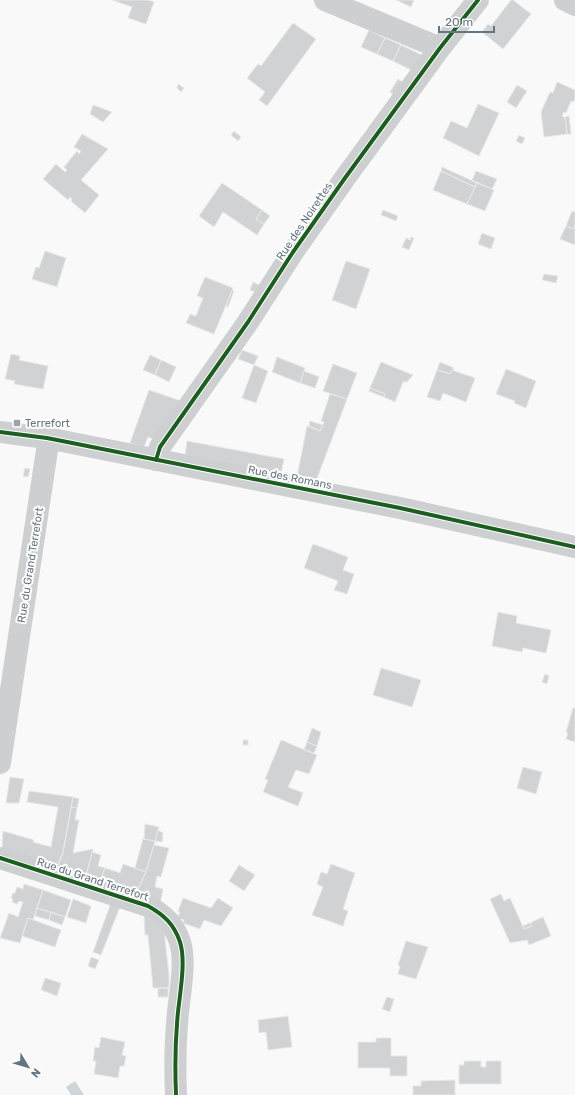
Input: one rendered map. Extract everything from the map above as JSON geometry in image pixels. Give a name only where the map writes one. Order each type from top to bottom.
[{"type":"street","points":[[325,0],[440,48]]},
{"type":"street","name":"Rue des Noirettes","points":[[156,460],[160,447],[248,322],[345,178],[440,48],[478,0]]},
{"type":"street","points":[[565,0],[575,5]]},
{"type":"street","name":"Rue des Romans","points":[[0,432],[48,438],[400,508],[575,547]]},
{"type":"street","name":"Rue du Grand Terrefort","points":[[0,763],[48,438]]},
{"type":"street","name":"Rue du Grand Terrefort","points":[[0,858],[148,906],[163,915],[173,928],[180,942],[183,958],[177,1025],[175,1067],[176,1095]]},
{"type":"shaded area","points":[[75,1081],[84,1095],[71,1095],[66,1087]]},
{"type":"building","points":[[112,0],[148,0],[154,2],[146,24],[128,18],[132,7]]},
{"type":"building","points":[[396,0],[414,0],[411,7]]},
{"type":"building","points":[[511,0],[531,14],[503,49],[482,32],[488,24],[491,26]]},
{"type":"building","points":[[293,23],[316,39],[267,106],[259,100],[265,92],[247,78],[258,64],[261,66]]},
{"type":"building","points":[[369,30],[385,38],[377,54],[361,47]]},
{"type":"building","points":[[385,38],[401,45],[393,61],[377,54]]},
{"type":"building","points":[[401,45],[424,56],[413,71],[393,61]]},
{"type":"building","points":[[398,79],[404,83],[394,95],[390,92]]},
{"type":"building","points":[[557,82],[575,90],[575,99],[573,102],[571,101],[566,113],[564,112],[562,115],[565,117],[567,134],[544,137],[541,112],[550,92],[553,93]]},
{"type":"building","points":[[178,84],[184,88],[181,92],[177,88]]},
{"type":"building","points":[[517,85],[527,91],[516,108],[507,102]]},
{"type":"building","points":[[478,104],[499,113],[479,156],[443,138],[451,121],[467,128]]},
{"type":"building","points":[[93,105],[112,112],[103,122],[90,114]]},
{"type":"building","points":[[569,116],[571,134],[567,134],[565,117]]},
{"type":"building","points":[[234,131],[241,137],[238,141],[231,135]]},
{"type":"building","points":[[82,134],[108,149],[81,180],[99,195],[85,213],[71,201],[72,199],[70,197],[68,200],[43,179],[56,164],[65,172],[67,170],[64,167],[77,151],[79,154],[81,151],[74,147]]},
{"type":"building","points":[[519,135],[525,138],[522,144],[516,141]]},
{"type":"building","points":[[442,167],[477,183],[475,187],[441,171]]},
{"type":"building","points":[[441,171],[475,187],[467,204],[433,190]]},
{"type":"building","points":[[476,171],[497,179],[492,189],[472,180]]},
{"type":"building","points":[[222,183],[262,210],[256,219],[264,224],[257,235],[223,212],[214,227],[199,216]]},
{"type":"building","points":[[477,183],[494,190],[485,211],[467,204]]},
{"type":"building","points":[[262,210],[270,216],[264,224],[256,219]]},
{"type":"building","points":[[383,210],[398,216],[396,221],[381,215]]},
{"type":"building","points":[[572,211],[575,212],[575,224],[573,229],[566,226]]},
{"type":"building","points":[[575,224],[575,245],[560,239],[566,226],[573,229]]},
{"type":"building","points":[[482,233],[495,238],[491,249],[478,244]]},
{"type":"building","points":[[411,237],[414,238],[409,250],[402,247],[406,238],[410,240]]},
{"type":"building","points":[[45,251],[66,258],[57,287],[32,279],[36,267],[39,268]]},
{"type":"building","points":[[346,261],[370,269],[356,309],[332,300]]},
{"type":"building","points":[[544,274],[558,276],[556,283],[542,280]]},
{"type":"building","points":[[205,277],[233,288],[214,334],[186,323],[190,314],[196,316],[203,298],[197,296]]},
{"type":"building","points":[[253,282],[261,286],[257,293],[250,290]]},
{"type":"building","points":[[232,290],[234,291],[228,307],[226,306]]},
{"type":"building","points":[[242,350],[258,356],[254,365],[238,359]]},
{"type":"building","points":[[11,354],[20,356],[19,360],[48,366],[43,389],[14,384],[15,381],[5,379]]},
{"type":"building","points":[[150,355],[161,360],[155,375],[143,370]]},
{"type":"building","points":[[277,357],[305,368],[300,383],[272,372]]},
{"type":"building","points":[[161,360],[176,367],[169,382],[155,375]]},
{"type":"building","points":[[381,362],[413,375],[407,382],[403,382],[395,402],[384,397],[385,394],[370,388]]},
{"type":"building","points":[[440,362],[454,368],[450,374],[437,370]]},
{"type":"building","points":[[333,364],[357,373],[347,399],[323,391]]},
{"type":"building","points":[[254,365],[268,371],[256,403],[242,398]]},
{"type":"building","points":[[506,369],[536,381],[526,408],[514,403],[515,401],[496,394]]},
{"type":"building","points":[[437,370],[450,374],[452,370],[475,378],[466,402],[443,393],[440,401],[427,397]]},
{"type":"building","points":[[304,371],[319,377],[315,388],[300,383]]},
{"type":"building","points":[[370,388],[385,394],[384,397],[369,391]]},
{"type":"building","points":[[149,390],[184,402],[157,441],[148,437],[144,447],[130,443]]},
{"type":"building","points":[[330,394],[347,399],[316,481],[297,477],[307,426],[320,431],[324,422],[321,421]]},
{"type":"building","points":[[310,421],[323,425],[320,431],[309,426]]},
{"type":"building","points":[[187,441],[284,459],[281,474],[185,455]]},
{"type":"building","points":[[25,468],[30,469],[28,477],[23,476]]},
{"type":"building","points":[[313,544],[348,557],[343,570],[354,574],[347,594],[334,590],[338,581],[304,568]]},
{"type":"building","points":[[498,612],[517,616],[516,623],[551,630],[546,653],[523,648],[522,652],[492,646]]},
{"type":"building","points":[[381,668],[421,680],[412,707],[373,695]]},
{"type":"building","points":[[545,674],[549,676],[547,684],[542,682]]},
{"type":"building","points":[[573,708],[575,708],[575,742],[566,739],[568,733],[566,732]]},
{"type":"building","points":[[312,728],[321,732],[317,746],[307,742]]},
{"type":"building","points":[[243,740],[248,740],[248,745],[243,745]]},
{"type":"building","points":[[281,740],[317,755],[309,774],[296,770],[288,787],[303,793],[298,806],[263,792],[268,780],[265,779]]},
{"type":"building","points":[[307,742],[317,746],[314,753],[304,750]]},
{"type":"building","points":[[523,767],[542,772],[536,794],[517,788]]},
{"type":"building","points":[[10,777],[24,779],[19,803],[6,803]]},
{"type":"building","points":[[29,791],[73,797],[63,853],[56,871],[2,850],[3,831],[34,840],[33,842],[51,847],[58,807],[27,802]]},
{"type":"building","points":[[73,797],[79,799],[77,808],[71,807]]},
{"type":"building","points":[[71,807],[77,808],[75,820],[79,820],[73,853],[93,849],[85,880],[56,871],[63,851]]},
{"type":"building","points":[[145,824],[159,827],[155,841],[144,839]]},
{"type":"building","points":[[158,830],[163,833],[162,842],[155,841]]},
{"type":"building","points":[[143,839],[155,841],[146,872],[135,868]]},
{"type":"building","points":[[154,845],[169,848],[161,877],[157,876],[155,887],[163,889],[160,905],[135,896],[146,872]]},
{"type":"building","points":[[92,852],[101,855],[98,866],[105,868],[99,885],[85,880]]},
{"type":"building","points":[[123,864],[146,872],[135,896],[99,885],[105,868],[120,873]]},
{"type":"building","points":[[331,864],[355,873],[343,909],[348,911],[343,926],[312,915],[323,887],[317,884],[321,872],[327,874]]},
{"type":"building","points":[[239,865],[255,875],[244,891],[229,881]]},
{"type":"building","points":[[24,884],[43,890],[33,920],[28,918],[20,943],[0,938],[9,913],[18,917],[23,902],[19,901],[17,904],[12,902],[13,899],[11,898],[17,887],[23,889]]},
{"type":"building","points":[[43,890],[71,900],[65,917],[37,908]]},
{"type":"building","points":[[501,894],[504,901],[510,898],[524,929],[532,926],[530,923],[543,917],[551,936],[529,945],[527,940],[510,943],[490,899]]},
{"type":"building","points":[[183,898],[211,908],[218,898],[233,908],[221,926],[204,920],[200,929],[183,923],[184,920],[177,918]]},
{"type":"building","points":[[73,899],[91,906],[86,923],[67,917]]},
{"type":"building","points":[[111,903],[120,907],[101,955],[93,952]]},
{"type":"building","points":[[37,908],[51,912],[49,920],[35,916]]},
{"type":"building","points":[[51,912],[65,917],[62,925],[49,920]]},
{"type":"building","points":[[144,915],[164,930],[169,988],[153,988],[148,935],[145,935]]},
{"type":"building","points":[[28,918],[61,930],[55,947],[22,936]]},
{"type":"building","points":[[530,923],[532,926],[524,929],[523,926]]},
{"type":"building","points":[[406,941],[428,947],[416,979],[398,974],[400,966],[398,965]]},
{"type":"building","points":[[91,957],[99,960],[95,969],[88,966]]},
{"type":"building","points":[[45,978],[61,983],[57,996],[41,990]]},
{"type":"building","points":[[158,988],[168,988],[168,997],[158,997]]},
{"type":"building","points":[[387,997],[394,999],[390,1012],[382,1009]]},
{"type":"building","points":[[288,1016],[292,1047],[268,1050],[266,1032],[259,1033],[258,1020]]},
{"type":"building","points":[[101,1037],[125,1042],[122,1055],[126,1056],[124,1066],[120,1066],[118,1078],[94,1074],[96,1061],[93,1061],[95,1047],[99,1048]]},
{"type":"building","points":[[376,1038],[391,1038],[391,1056],[407,1056],[407,1076],[390,1076],[390,1068],[358,1068],[358,1042],[376,1042]]},
{"type":"building","points":[[464,1061],[481,1061],[481,1067],[486,1067],[486,1061],[501,1061],[501,1084],[459,1084],[459,1065],[464,1065]]},
{"type":"building","points":[[455,1080],[455,1095],[413,1095],[413,1086],[421,1086],[421,1081]]},
{"type":"cycle path","points":[[156,460],[160,447],[248,322],[293,252],[440,48],[478,0]]},
{"type":"cycle path","points":[[0,432],[47,438],[400,508],[575,547]]},
{"type":"cycle path","points":[[0,858],[148,906],[164,917],[175,930],[180,942],[183,961],[176,1042],[176,1095]]},
{"type":"place","name":"Terrefort","points":[[17,423]]}]
